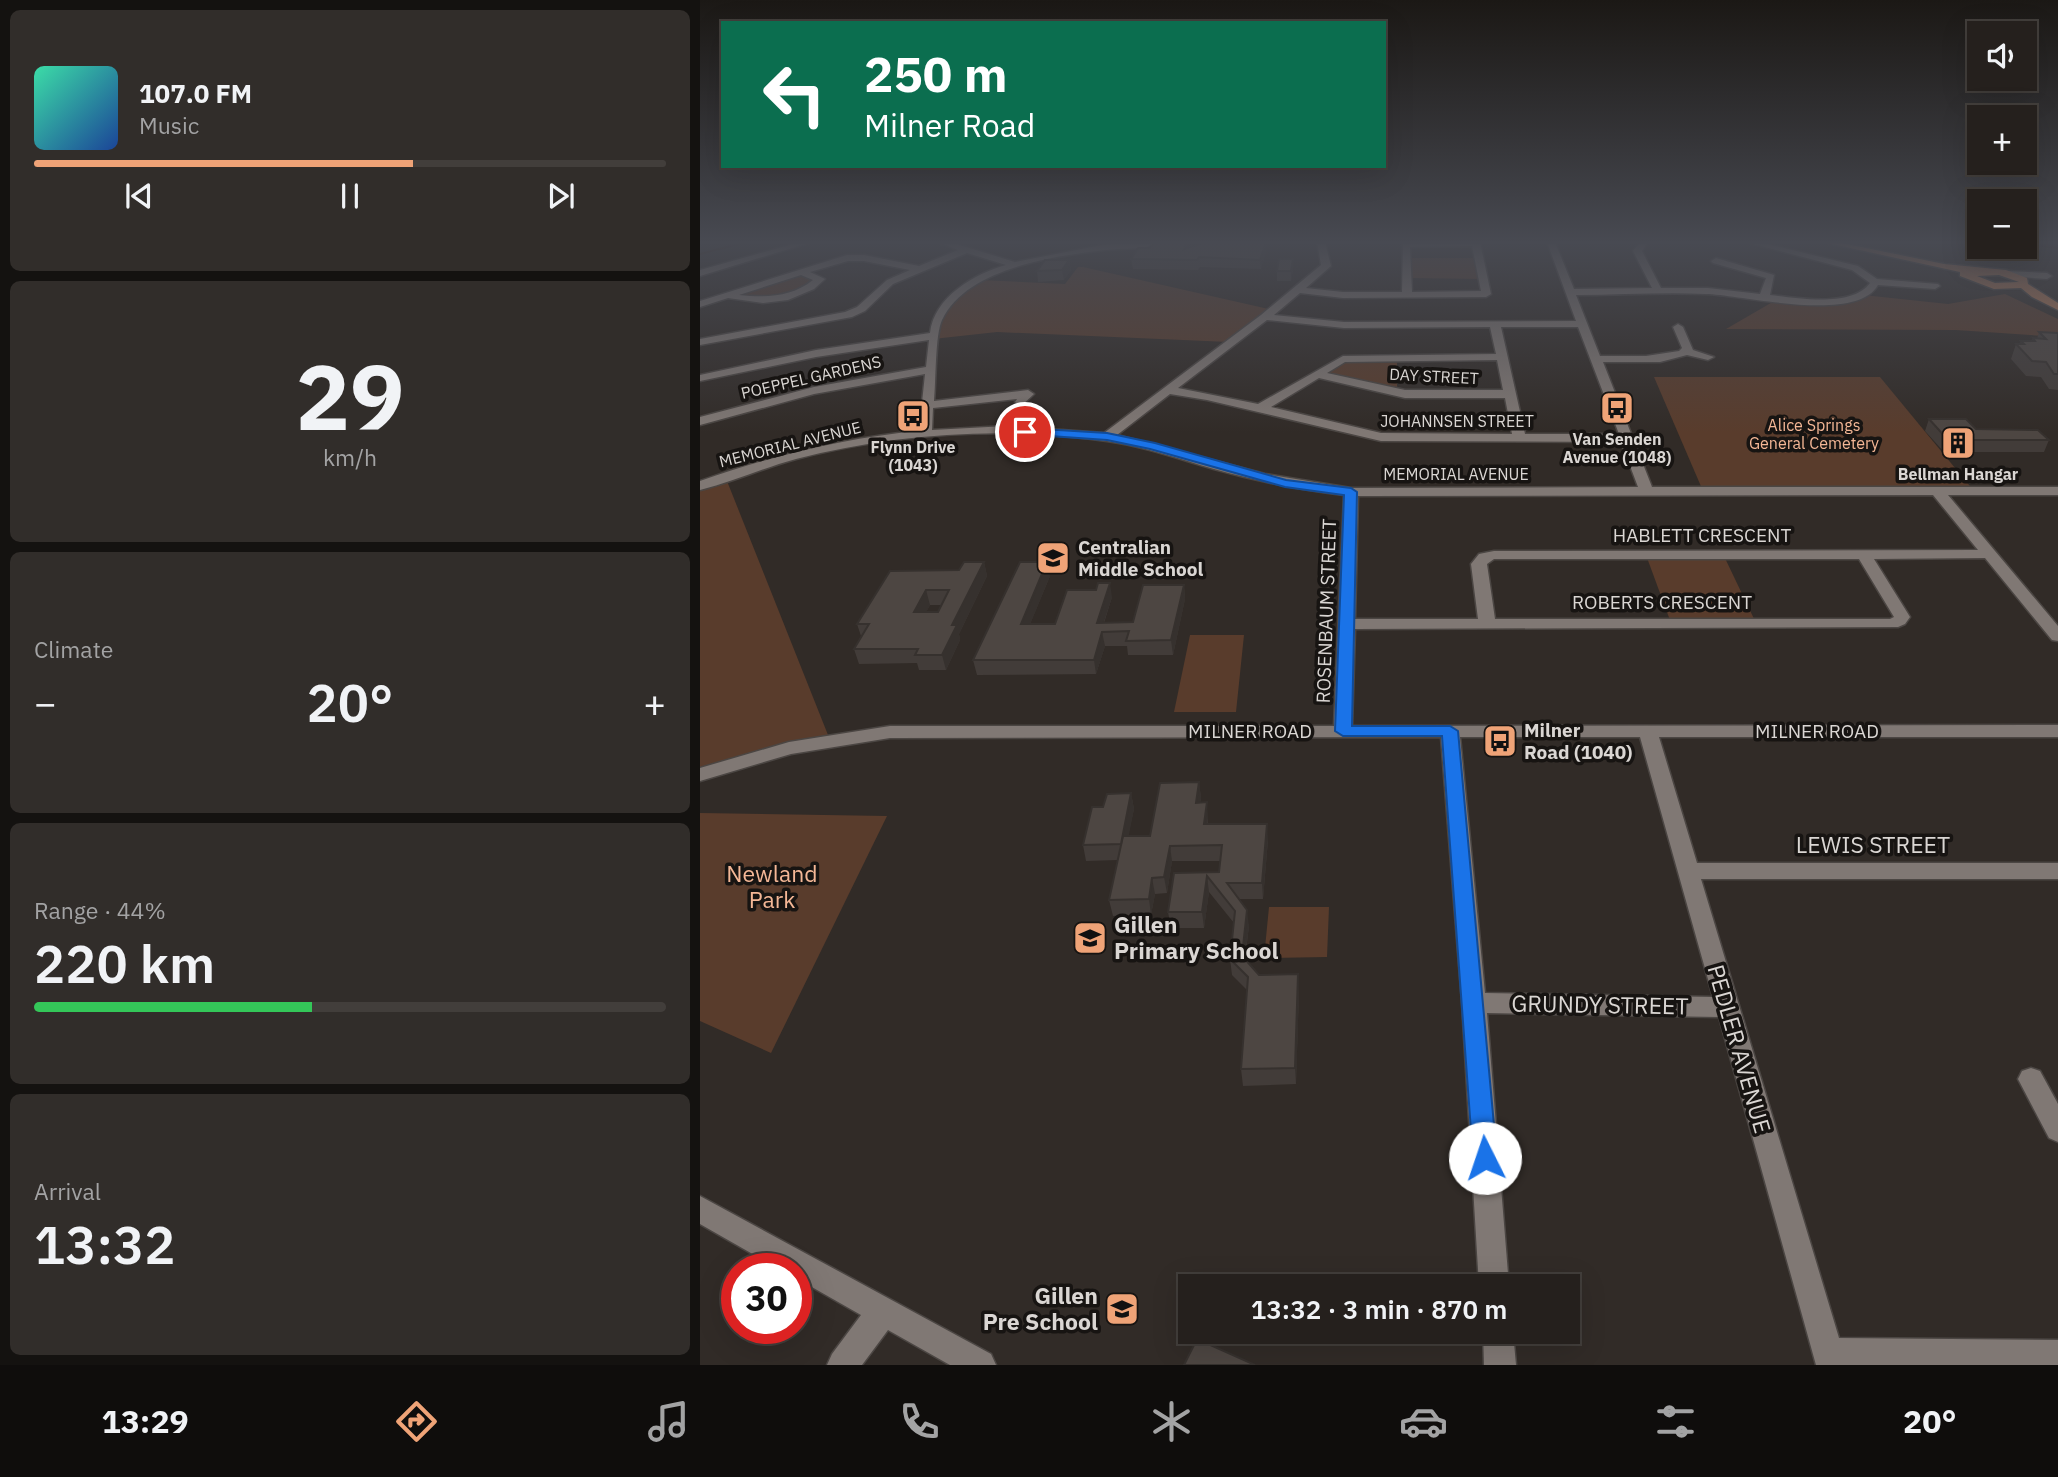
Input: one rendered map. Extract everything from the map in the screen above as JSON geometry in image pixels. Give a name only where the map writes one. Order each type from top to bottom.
[{"type":"street","points":[[700,342],[848,315],[864,306]]},
{"type":"street","points":[[925,433],[933,336],[939,314],[946,306]]},
{"type":"street","points":[[1107,437],[1279,306]]},
{"type":"street","points":[[1575,306],[1647,492]]},
{"type":"street","points":[[1265,317],[1320,324],[1581,324]]},
{"type":"street","points":[[1495,325],[1519,437]]},
{"type":"street","points":[[1678,327],[1688,352]]},
{"type":"street","points":[[700,378],[825,351],[933,336]]},
{"type":"street","points":[[1596,359],[1658,358],[1688,352],[1708,357]]},
{"type":"street","points":[[1261,408],[1350,358],[1500,357]]},
{"type":"street","name":"POEPPEL GARDENS","points":[[700,421],[834,385],[930,370]]},
{"type":"street","name":"DAY STREET","points":[[1319,375],[1405,394],[1508,394]]},
{"type":"street","name":"JOHANNSEN STREET","points":[[1167,390],[1261,408],[1370,436],[1625,438]]},
{"type":"street","points":[[929,405],[1028,394],[1021,402]]},
{"type":"street","name":"MEMORIAL AVENUE","points":[[700,486],[725,476],[841,446],[925,433],[1025,432],[1107,437],[1151,446],[1285,483],[1351,492],[2058,491]]},
{"type":"street","points":[[1937,491],[1989,554],[2050,616],[2058,636]]},
{"type":"street","name":"ROSENBAUM STREET","points":[[1343,731],[1351,492]]},
{"type":"street","name":"HABLETT CRESCENT","points":[[1488,624],[1479,564],[1484,557],[1494,555],[1989,554]]},
{"type":"street","name":"ROBERTS CRESCENT","points":[[1346,624],[1892,624],[1899,621],[1902,617],[1864,555]]},
{"type":"street","points":[[1450,731],[1474,1003],[1493,1274]]},
{"type":"street","name":"MILNER ROAD","points":[[700,775],[789,748],[890,732],[2058,731]]},
{"type":"street","name":"PEDLER AVENUE","points":[[1648,732],[1831,1359]]},
{"type":"street","name":"LEWIS STREET","points":[[1688,871],[2058,871]]},
{"type":"street","name":"GRUNDY STREET","points":[[1474,1003],[1727,1007]]},
{"type":"street","points":[[2031,1079],[2058,1130]]},
{"type":"street","points":[[700,1209],[980,1365]]},
{"type":"street","points":[[843,1365],[883,1311]]},
{"type":"street","points":[[1499,1344],[1500,1365]]},
{"type":"street","points":[[1831,1359],[2058,1356]]},
{"type":"green space","points":[[946,306],[1254,306],[1273,310],[1229,342],[997,332],[933,339]]},
{"type":"green space","points":[[1766,306],[2030,306],[2058,319],[2058,337],[1956,330],[1726,329]]},
{"type":"green space","points":[[1397,357],[1397,393],[1319,375],[1343,359]]},
{"type":"green space","name":"Alice Springs General Cemetery","points":[[1654,377],[1880,377],[1974,491],[1703,491]]},
{"type":"green space","points":[[725,476],[830,740],[700,775],[700,486]]},
{"type":"green space","points":[[1723,554],[1756,623],[1671,623],[1646,555]]},
{"type":"green space","points":[[1190,635],[1244,635],[1236,712],[1174,712]]},
{"type":"green space","name":"Newland Park","points":[[700,813],[887,816],[771,1053],[700,1021]]},
{"type":"green space","points":[[1269,907],[1329,907],[1327,957],[1264,958]]},
{"type":"building","points":[[2039,332],[2058,333],[2058,374],[2054,374],[2046,362],[2032,361],[2016,344],[2024,344],[2021,341],[2035,341],[2033,338],[2046,339]]},
{"type":"building","points":[[1929,419],[1966,419],[1976,429],[2038,430],[2049,440],[1948,440]]},
{"type":"building","points":[[964,562],[984,562],[952,625],[957,625],[942,655],[915,655],[918,649],[854,649],[869,624],[857,624],[890,571],[959,570]],"holes":[[[926,590],[949,590],[938,612],[914,612]]]},
{"type":"building","points":[[1020,562],[1047,562],[1021,624],[1055,624],[1067,590],[1096,590],[1098,583],[1110,583],[1097,623],[1133,622],[1143,585],[1184,585],[1171,640],[1126,641],[1129,631],[1102,632],[1094,660],[973,660]]},
{"type":"building","name":"Gillen Primary School","points":[[1199,782],[1196,803],[1207,802],[1204,824],[1267,824],[1262,883],[1227,883],[1247,910],[1242,956],[1259,975],[1298,974],[1295,1068],[1241,1069],[1248,977],[1230,959],[1235,911],[1207,876],[1202,912],[1168,912],[1174,873],[1219,872],[1222,845],[1170,846],[1164,877],[1152,878],[1149,899],[1109,900],[1123,836],[1150,836],[1160,783]]},
{"type":"building","points":[[1131,793],[1121,844],[1083,845],[1092,807],[1103,807],[1107,794]]},
{"type":"building","points":[[1194,1344],[1208,1344],[1255,1365],[1184,1365]]},
{"type":"place","name":"Van Senden Avenue (1048)","points":[[1617,408]]},
{"type":"place","name":"Flynn Drive (1043)","points":[[913,416]]},
{"type":"place","name":"Bellman Hangar","points":[[1958,443]]},
{"type":"place","name":"Centralian Middle School","points":[[1053,558]]},
{"type":"place","name":"Milner Road (1040)","points":[[1500,741]]},
{"type":"place","name":"Gillen Primary School","points":[[1090,938]]},
{"type":"place","name":"Gillen Pre School","points":[[1122,1309]]},
{"type":"route","points":[[1025,432],[1107,437],[1151,446],[1285,483],[1351,492],[1343,731],[1450,731],[1485,1158]]}]
